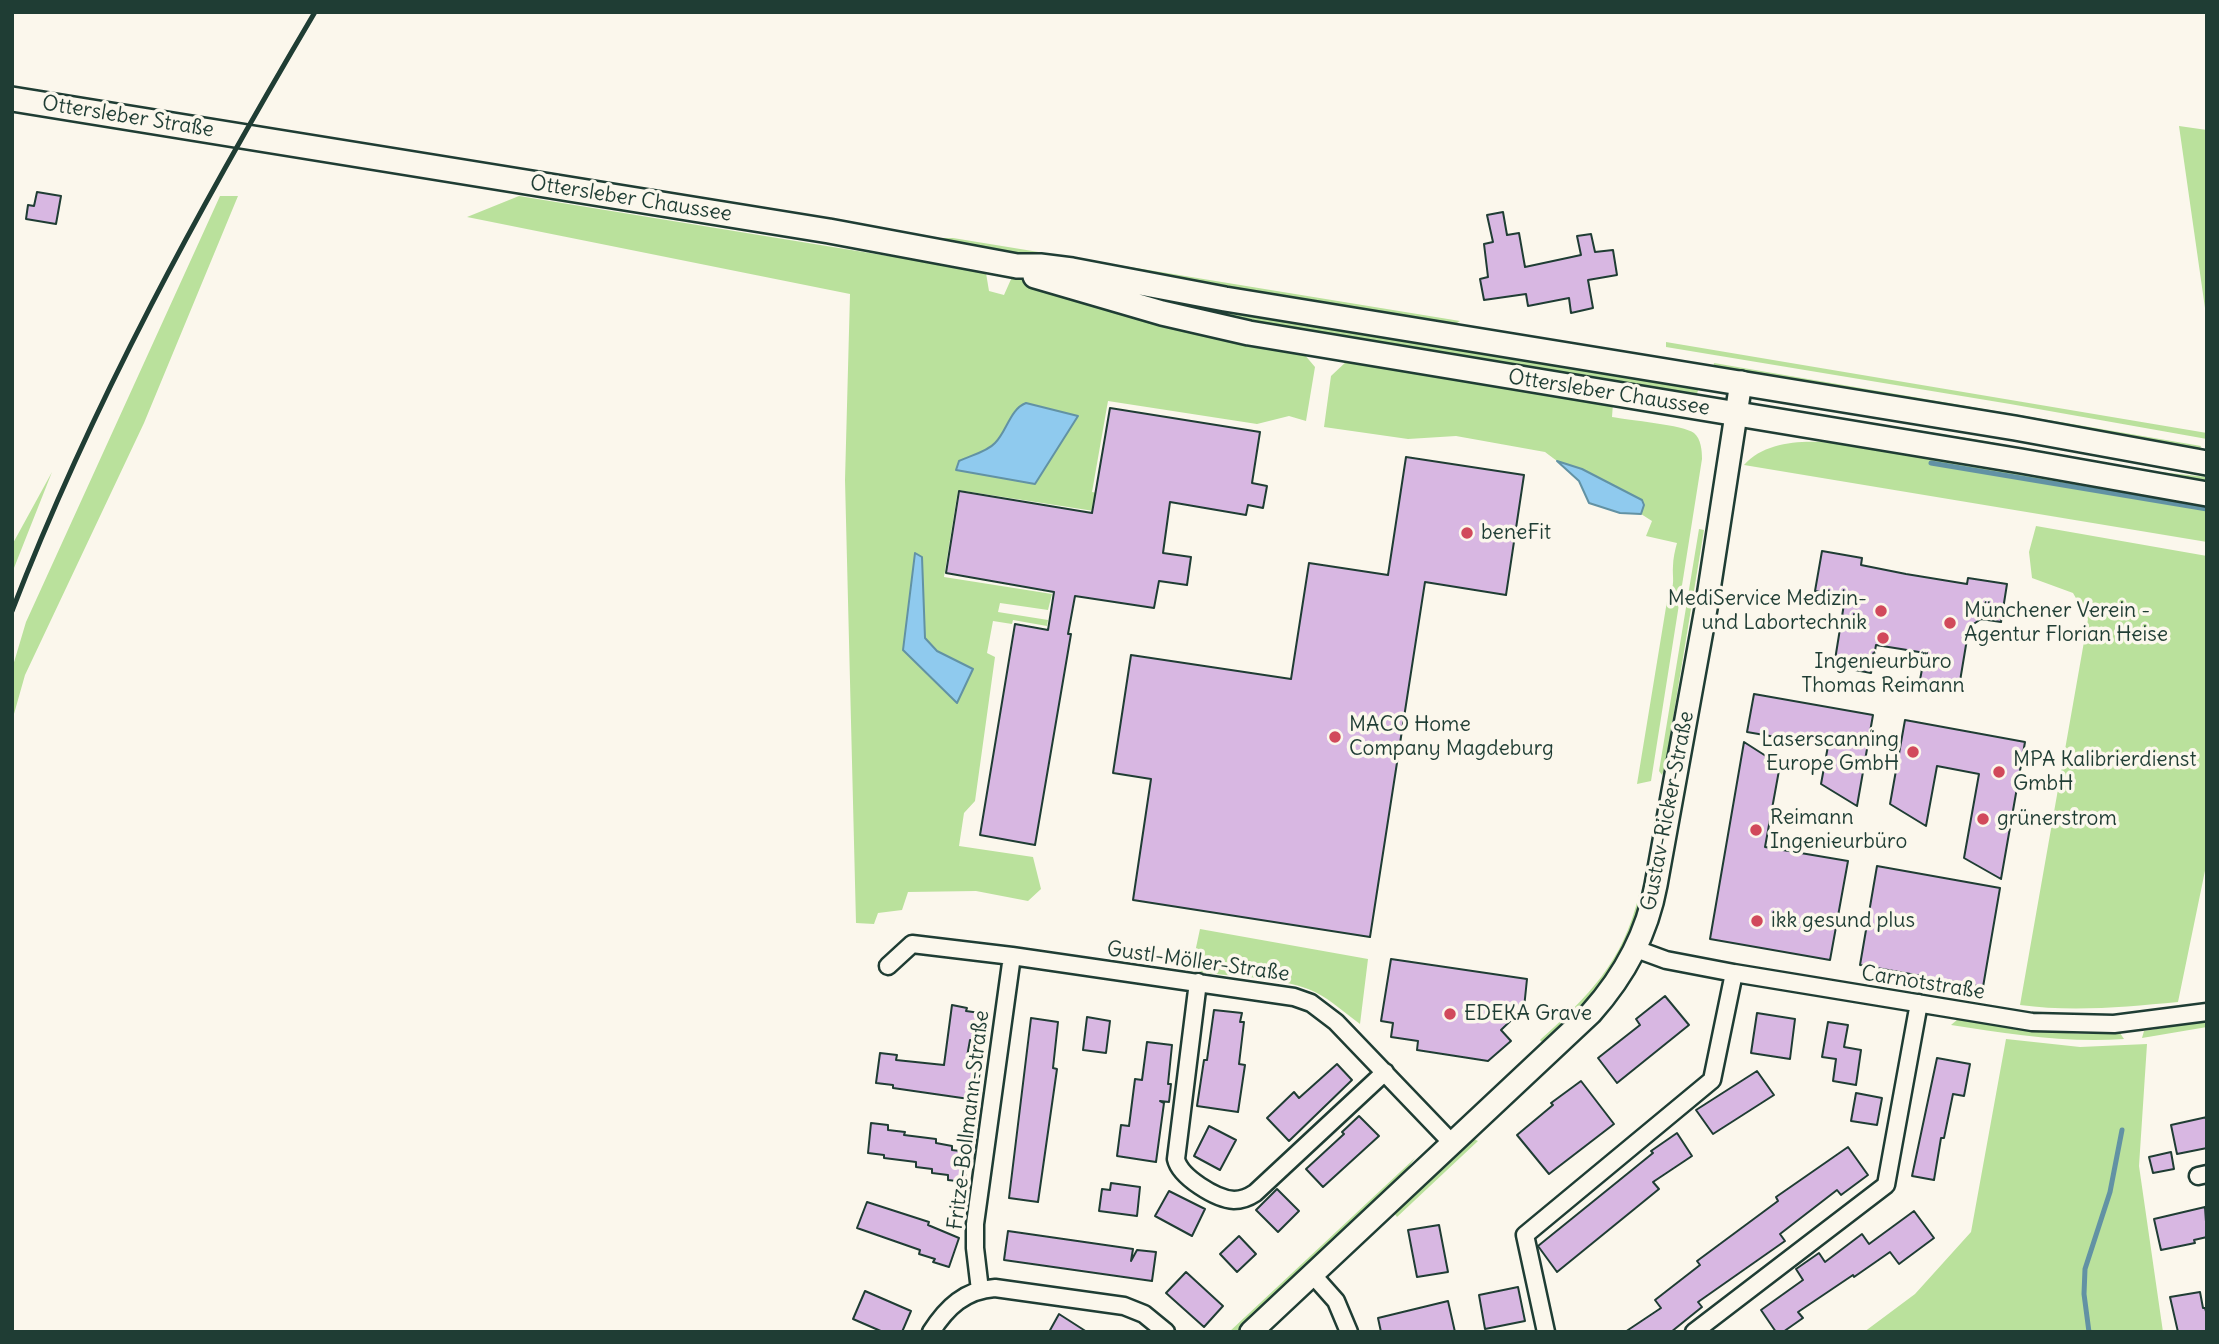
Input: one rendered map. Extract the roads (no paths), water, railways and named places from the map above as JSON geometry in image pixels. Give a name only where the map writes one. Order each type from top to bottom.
[{"type":"main road","name":"Ottersleber Straße","points":[[12,99],[244,135]]},
{"type":"main road","name":"Ottersleber Chaussee","points":[[244,135],[830,231],[1017,266],[1072,270],[1225,299],[1741,382],[2207,463]]},
{"type":"main road","name":"Ottersleber Chaussee","points":[[1017,266],[1058,284],[1236,331],[2207,494]]},
{"type":"street","name":"Gustav-Ricker-Straße","points":[[1251,1332],[1591,1013],[1620,977],[1636,949],[1648,919],[1656,885],[1707,603],[1741,382]]},
{"type":"street","name":"Gustl-Möller-Straße","points":[[888,966],[912,944],[1198,982],[1285,995],[1311,1003],[1336,1022],[1452,1143]]},
{"type":"street","name":"Carnotstraße","points":[[1636,949],[1666,960],[1734,973],[2012,1019],[2062,1024],[2114,1024],[2207,1012]]},
{"type":"street","name":"Fritze-Bollmann-Straße","points":[[980,1290],[975,1224],[1012,956]]},
{"type":"street","points":[[1546,1332],[1525,1235],[1712,1080],[1734,973]]},
{"type":"street","points":[[1198,982],[1176,1159],[1187,1178],[1223,1197],[1242,1199],[1255,1193],[1385,1072]]},
{"type":"street","points":[[1694,1332],[1886,1185],[1919,1003]]},
{"type":"street","points":[[1312,1275],[1336,1301],[1349,1332]]},
{"type":"street","points":[[932,1332],[952,1305],[962,1297],[995,1288],[1124,1306],[1144,1314],[1166,1332]]},
{"type":"water","points":[[1026,403],[1078,416],[1035,484],[956,470],[959,461],[992,446],[1012,415]]},
{"type":"water","points":[[1557,461],[1582,469],[1642,500],[1644,505],[1641,514],[1620,513],[1589,503],[1579,481]]},
{"type":"water","points":[[915,553],[922,557],[925,638],[937,651],[973,669],[957,703],[903,650]]},
{"type":"waterway","points":[[1931,463],[2207,509]]},
{"type":"waterway","points":[[2089,1332],[2084,1294],[2085,1269],[2110,1192],[2122,1130]]},
{"type":"railway","points":[[12,611],[77,456],[113,380],[190,231],[315,12]]},
{"type":"place","name":"beneFit","points":[[1467,533]]},
{"type":"place","name":"MediService Medizin- und Labortechnik","points":[[1881,611]]},
{"type":"place","name":"Münchener Verein - Agentur Florian Heise","points":[[1950,623]]},
{"type":"place","name":"Ingenieurbüro Thomas Reimann","points":[[1883,638]]},
{"type":"place","name":"MACO Home Company Magdeburg","points":[[1335,737]]},
{"type":"place","name":"Laserscanning Europe GmbH","points":[[1913,752]]},
{"type":"place","name":"MPA Kalibrierdienst GmbH","points":[[1999,772]]},
{"type":"place","name":"grünerstrom","points":[[1983,819]]},
{"type":"place","name":"Reimann Ingenieurbüro","points":[[1756,830]]},
{"type":"place","name":"ikk gesund plus","points":[[1757,921]]},
{"type":"place","name":"EDEKA Grave","points":[[1450,1014]]}]
